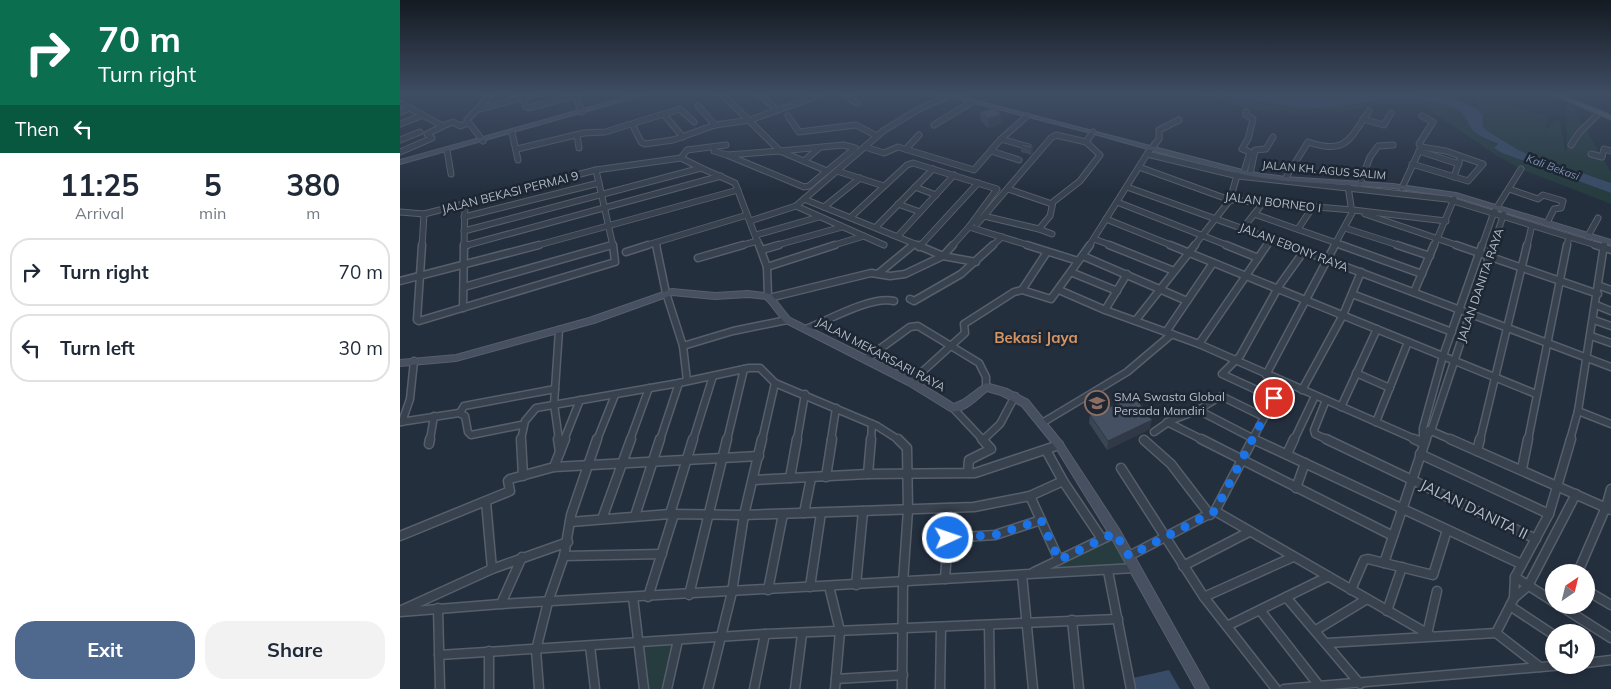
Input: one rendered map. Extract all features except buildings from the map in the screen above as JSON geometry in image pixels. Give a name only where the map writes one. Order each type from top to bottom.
[{"type":"street","points":[[400,152],[432,138],[427,134],[441,127]]},
{"type":"street","points":[[472,127],[483,141]]},
{"type":"street","points":[[400,162],[531,127]]},
{"type":"street","points":[[517,149],[577,135],[605,132],[621,127]]},
{"type":"street","points":[[634,127],[641,142],[645,144],[669,141],[709,127]]},
{"type":"street","points":[[674,127],[682,137]]},
{"type":"street","points":[[757,127],[780,151],[826,171]]},
{"type":"street","points":[[795,127],[798,131],[835,127]]},
{"type":"street","points":[[860,127],[877,136]]},
{"type":"street","points":[[750,221],[796,206],[877,136],[891,127]]},
{"type":"street","points":[[865,147],[884,153],[897,147],[974,170],[1001,139],[1014,127]]},
{"type":"street","name":"JALAN KH. AGUS SALIM","points":[[1073,127],[1149,151],[1243,173],[1348,185],[1360,184],[1402,188],[1454,198],[1588,236],[1606,244]]},
{"type":"street","points":[[911,382],[966,332],[964,324],[1014,292],[1022,290],[1051,300],[1073,273],[1078,261],[1084,256],[1139,166],[1159,139],[1159,130],[1165,127]]},
{"type":"street","points":[[1136,320],[1230,200],[1243,173],[1250,152],[1242,149],[1248,139],[1251,127]]},
{"type":"street","points":[[1285,179],[1308,142],[1328,148],[1341,146],[1357,127]]},
{"type":"street","points":[[1402,188],[1420,149],[1419,144],[1429,127]]},
{"type":"street","points":[[1572,145],[1585,127]]},
{"type":"street","points":[[400,140],[420,132]]},
{"type":"street","points":[[1086,142],[1093,132]]},
{"type":"street","points":[[512,133],[518,160]]},
{"type":"street","points":[[577,135],[579,148]]},
{"type":"street","points":[[906,150],[919,136]]},
{"type":"street","points":[[977,224],[1054,136],[1086,142],[1100,156],[1077,184],[1052,204]]},
{"type":"street","points":[[1243,173],[1251,164],[1255,150],[1266,149],[1273,137]]},
{"type":"street","points":[[1001,139],[1033,148]]},
{"type":"street","name":"JALAN BEKASI PERMAI 9","points":[[424,214],[596,170],[681,158],[688,150],[726,145]]},
{"type":"street","points":[[714,151],[804,187],[809,186],[855,148],[843,145],[727,156]]},
{"type":"street","points":[[1360,184],[1370,157],[1378,146],[1393,145]]},
{"type":"street","points":[[804,161],[820,147]]},
{"type":"street","points":[[1412,164],[1468,181],[1483,164],[1440,150],[1420,149]]},
{"type":"street","points":[[1420,149],[1459,164]]},
{"type":"street","points":[[1591,154],[1602,157],[1604,149],[1611,151]]},
{"type":"street","points":[[447,150],[451,174]]},
{"type":"street","points":[[991,151],[1019,160]]},
{"type":"street","points":[[1454,177],[1460,156]]},
{"type":"street","points":[[681,158],[735,182],[762,250],[767,267],[769,297]]},
{"type":"street","points":[[851,217],[908,164],[954,175],[997,190],[969,227],[943,256],[905,274],[890,276],[879,272]]},
{"type":"street","name":"JALAN BORNEO I","points":[[1139,166],[1230,200],[1360,211]]},
{"type":"street","points":[[464,231],[701,168]]},
{"type":"street","points":[[876,227],[933,169]]},
{"type":"street","name":"JALAN DANITA RAYA","points":[[1427,429],[1443,356],[1496,210],[1521,169]]},
{"type":"street","points":[[400,212],[424,214],[417,320],[463,308],[612,263],[616,260],[596,170]]},
{"type":"street","points":[[837,171],[884,186]]},
{"type":"street","points":[[1243,173],[1454,198],[1438,240],[1414,292]]},
{"type":"street","points":[[898,236],[954,175]]},
{"type":"street","points":[[464,246],[721,176]]},
{"type":"street","points":[[824,208],[860,178]]},
{"type":"street","points":[[464,217],[599,183]]},
{"type":"street","points":[[400,363],[456,358],[604,318],[666,293],[677,291],[715,296],[752,294],[769,297],[879,272],[916,246],[978,183]]},
{"type":"street","points":[[1266,375],[1307,301],[1353,210],[1348,185]]},
{"type":"street","points":[[915,187],[936,195]]},
{"type":"street","name":"JALAN EBONY RAYA","points":[[1127,187],[1216,218],[1460,310]]},
{"type":"street","points":[[1008,189],[1052,204]]},
{"type":"street","points":[[1509,189],[1538,199],[1543,195],[1563,201],[1560,208],[1554,209],[1547,224]]},
{"type":"street","points":[[400,281],[464,266],[738,190]]},
{"type":"street","points":[[804,199],[943,256],[976,262]]},
{"type":"street","points":[[1117,202],[1258,258]]},
{"type":"street","points":[[463,308],[464,203]]},
{"type":"street","points":[[1243,228],[1263,203]]},
{"type":"street","points":[[898,204],[920,212]]},
{"type":"street","points":[[1039,229],[1050,216],[1053,210],[1052,204]]},
{"type":"street","points":[[796,206],[884,245]]},
{"type":"street","points":[[1298,229],[1312,208]]},
{"type":"street","points":[[1360,211],[1446,221]]},
{"type":"street","points":[[1360,211],[1438,240],[1598,294]]},
{"type":"street","points":[[1505,213],[1532,225],[1569,237],[1606,244],[1611,250]]},
{"type":"street","name":"JALAN DANITA RAYA","points":[[1454,360],[1505,213]]},
{"type":"street","points":[[1254,214],[1338,242],[1422,274]]},
{"type":"street","points":[[626,252],[747,215]]},
{"type":"street","points":[[756,235],[819,216]]},
{"type":"street","points":[[984,216],[1039,229],[1052,234]]},
{"type":"street","points":[[1588,236],[1598,218]]},
{"type":"street","points":[[1106,219],[1536,394]]},
{"type":"street","points":[[1477,451],[1532,225]]},
{"type":"street","points":[[762,250],[842,227]]},
{"type":"street","points":[[969,227],[1078,261]]},
{"type":"street","points":[[1345,228],[1430,256]]},
{"type":"street","points":[[767,267],[864,236]]},
{"type":"street","points":[[910,299],[914,301],[944,285],[976,262],[1002,237]]},
{"type":"street","points":[[1522,470],[1569,237]]},
{"type":"street","points":[[1094,239],[1174,271]]},
{"type":"street","points":[[1199,344],[1271,239]]},
{"type":"street","points":[[698,258],[758,241]]},
{"type":"street","points":[[635,516],[683,382],[683,346],[666,293],[656,243]]},
{"type":"street","points":[[1512,602],[1515,577],[1549,514],[1578,411],[1606,244]]},
{"type":"street","points":[[464,287],[613,245]]},
{"type":"street","points":[[1274,398],[1222,374],[1236,361],[1278,289],[1304,251]]},
{"type":"street","points":[[1022,290],[1048,252]]},
{"type":"street","points":[[1084,256],[1187,301]]},
{"type":"street","points":[[1042,423],[1127,371],[1159,347],[1187,301],[1214,263]]},
{"type":"street","points":[[1602,269],[1611,272]]},
{"type":"street","points":[[1302,390],[1343,315],[1361,272]]},
{"type":"street","points":[[1073,273],[1117,290]]},
{"type":"street","points":[[1105,310],[1127,274]]},
{"type":"street","points":[[1600,286],[1611,290]]},
{"type":"street","points":[[1059,290],[1105,310],[1199,344],[1423,443]]},
{"type":"street","points":[[1352,294],[1452,332]]},
{"type":"street","name":"JALAN MEKARSARI RAYA","points":[[769,297],[787,320],[911,382],[953,408],[966,403],[986,387]]},
{"type":"street","points":[[806,329],[858,307],[887,298],[894,301]]},
{"type":"street","points":[[1596,306],[1611,311]]},
{"type":"street","points":[[1460,310],[1611,367]]},
{"type":"street","points":[[683,346],[733,331],[787,320]]},
{"type":"street","points":[[1594,320],[1611,326]]},
{"type":"street","points":[[866,359],[915,326],[978,363],[986,377],[986,387],[1015,396],[1030,406],[1059,445],[1115,533],[1203,689]]},
{"type":"street","points":[[1341,407],[1377,329]]},
{"type":"street","points":[[559,330],[554,404],[560,452]]},
{"type":"street","points":[[1591,336],[1611,344]]},
{"type":"street","points":[[1376,422],[1408,342]]},
{"type":"street","points":[[1384,563],[1427,429],[1454,360]]},
{"type":"street","points":[[401,422],[410,399],[414,361]]},
{"type":"street","points":[[401,422],[460,413],[465,416],[468,432],[471,435],[521,425],[533,410],[554,404],[615,395],[744,369],[760,368],[775,383],[805,394],[872,424],[904,443],[908,452],[908,510],[903,582],[902,689]]},
{"type":"street","points":[[689,595],[744,369]]},
{"type":"street","points":[[1356,373],[1390,388]]},
{"type":"street","points":[[648,597],[713,376]]},
{"type":"street","points":[[1129,556],[1212,513],[1242,461],[1283,382]]},
{"type":"street","points":[[708,689],[732,592],[744,515],[775,383]]},
{"type":"street","points":[[602,519],[649,388]]},
{"type":"street","points":[[460,413],[464,406],[555,389]]},
{"type":"street","points":[[790,478],[805,394]]},
{"type":"street","points":[[539,689],[536,650],[548,602],[568,542],[570,522],[587,465],[615,395]]},
{"type":"street","points":[[983,440],[1000,424],[1015,396]]},
{"type":"street","points":[[1154,432],[1168,421],[1198,410],[1221,396],[1264,418]]},
{"type":"street","points":[[1287,454],[1315,396]]},
{"type":"street","points":[[554,467],[580,400]]},
{"type":"street","name":"JALAN DANITA II","points":[[1326,400],[1313,432],[1536,539]]},
{"type":"street","points":[[826,477],[836,408]]},
{"type":"street","points":[[953,408],[991,449],[969,460],[968,474]]},
{"type":"street","points":[[1198,410],[1253,439],[1521,564]]},
{"type":"street","points":[[1578,411],[1611,424]]},
{"type":"street","points":[[429,444],[434,416]]},
{"type":"street","points":[[1167,423],[1393,536]]},
{"type":"street","points":[[868,474],[872,424]]},
{"type":"street","points":[[521,425],[523,476]]},
{"type":"street","points":[[1427,429],[1609,509]]},
{"type":"street","points":[[1144,440],[1172,464],[1212,513],[1250,532],[1429,635]]},
{"type":"street","points":[[753,480],[868,474],[968,474],[1059,445]]},
{"type":"street","points":[[1046,450],[1063,481],[1102,539]]},
{"type":"street","points":[[1420,454],[1549,514]]},
{"type":"street","points":[[400,536],[510,491],[508,480],[554,467],[689,458],[759,456]]},
{"type":"street","points":[[1296,488],[1305,463]]},
{"type":"street","points":[[1121,468],[1204,597],[1276,689]]},
{"type":"street","points":[[804,513],[811,478]]},
{"type":"street","points":[[570,522],[672,514],[708,516],[950,508],[992,504],[1030,496],[1063,481]]},
{"type":"street","points":[[1582,564],[1609,509],[1611,489]]},
{"type":"street","points":[[1496,632],[1512,602],[1528,586],[1576,494]]},
{"type":"street","points":[[1030,496],[1059,560]]},
{"type":"street","points":[[486,502],[492,570]]},
{"type":"street","points":[[945,579],[950,508]]},
{"type":"street","points":[[856,584],[863,511]]},
{"type":"street","points":[[810,587],[821,513]]},
{"type":"street","points":[[768,590],[783,514]]},
{"type":"street","points":[[948,538],[995,535],[1041,520]]},
{"type":"street","points":[[1351,590],[1364,560],[1368,559],[1433,575],[1447,530]]},
{"type":"street","points":[[1183,566],[1250,532]]},
{"type":"street","points":[[1031,574],[1115,533]]},
{"type":"street","points":[[400,612],[522,557],[568,542]]},
{"type":"street","points":[[564,556],[662,554]]},
{"type":"street","points":[[500,604],[522,557]]},
{"type":"street","points":[[1204,597],[1293,557]]},
{"type":"street","points":[[1386,610],[1402,567]]},
{"type":"street","points":[[400,612],[500,604],[689,595],[1135,568]]},
{"type":"street","points":[[1108,571],[1131,689]]},
{"type":"street","points":[[1022,575],[1033,689]]},
{"type":"street","points":[[1227,626],[1327,577]]},
{"type":"street","points":[[1515,577],[1545,596]]},
{"type":"street","points":[[829,586],[840,631],[835,689]]},
{"type":"street","points":[[1429,635],[1437,591]]},
{"type":"street","points":[[1595,595],[1611,605]]},
{"type":"street","points":[[633,597],[644,689]]},
{"type":"street","points":[[1286,597],[1360,684]]},
{"type":"street","points":[[1316,630],[1367,599]]},
{"type":"street","points":[[1512,602],[1545,628]]},
{"type":"street","points":[[438,608],[440,689]]},
{"type":"street","points":[[1260,610],[1320,687]]},
{"type":"street","points":[[1574,614],[1611,638]]},
{"type":"street","points":[[439,655],[765,634],[802,634],[1118,619]]},
{"type":"street","points":[[1072,620],[1079,689]]},
{"type":"street","points":[[989,625],[990,689]]},
{"type":"street","points":[[940,689],[941,628]]},
{"type":"street","points":[[1327,643],[1496,632],[1540,667]]},
{"type":"street","points":[[754,689],[765,634]]},
{"type":"street","points":[[795,689],[802,634]]},
{"type":"street","points":[[667,689],[678,640]]},
{"type":"street","points":[[590,646],[595,689]]},
{"type":"street","points":[[488,651],[489,689]]},
{"type":"street","points":[[1595,661],[1611,660]]},
{"type":"street","points":[[1284,689],[1360,684],[1545,667]]},
{"type":"street","points":[[836,679],[903,675]]},
{"type":"green space","points":[[1455,127],[1472,127],[1475,132],[1498,145],[1494,147],[1502,153],[1611,193],[1611,204],[1521,169],[1496,155]]},
{"type":"green space","points":[[1483,127],[1546,127],[1545,131],[1549,127],[1561,127],[1565,150],[1567,151],[1567,127],[1585,127],[1611,172],[1611,183],[1520,151]]},
{"type":"green space","points":[[1115,533],[1135,568],[1031,574]]},
{"type":"green space","points":[[678,640],[667,689],[644,689],[638,643]]},
{"type":"water","name":"Kali Bekasi","points":[[1471,127],[1483,127],[1520,151],[1611,183],[1611,193],[1502,153],[1494,148],[1498,144],[1480,136]]},
{"type":"water","points":[[1169,670],[1180,689],[1136,689],[1133,678]]},
{"type":"place","name":"SMA Swasta Global Persada Mandiri","points":[[1097,403]]},
{"type":"district","name":"Bekasi Jaya","points":[[1036,337]]},
{"type":"route","points":[[948,538],[990,536],[1041,520],[1059,560],[1115,533],[1129,556],[1215,511],[1274,398]]}]
